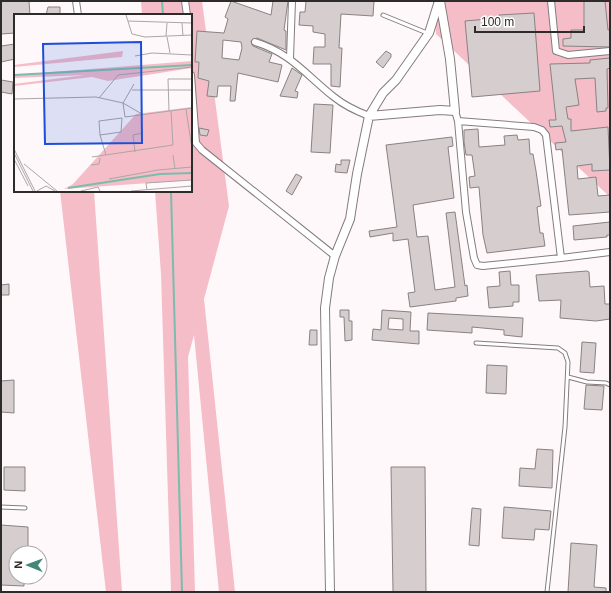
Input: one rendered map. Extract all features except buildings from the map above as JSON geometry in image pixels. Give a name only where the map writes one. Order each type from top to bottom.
[{"type":"street","points":[[76,1],[78,14]]},
{"type":"street","points":[[185,1],[187,14]]},
{"type":"street","points":[[290,58],[292,1]]},
{"type":"street","points":[[330,592],[325,308],[329,278],[335,256],[350,219],[357,174],[369,116],[383,93],[396,80],[429,33],[439,1]]},
{"type":"street","points":[[439,1],[450,59],[455,111],[458,121],[466,212],[474,258],[477,265],[483,266],[610,252]]},
{"type":"street","points":[[551,1],[556,51],[568,54],[610,51]]},
{"type":"street","points":[[255,42],[268,46],[290,58],[334,98],[348,107],[369,116],[440,110],[455,111]]},
{"type":"street","points":[[192,88],[196,143],[202,150],[335,256]]},
{"type":"street","points":[[458,121],[534,127],[542,130],[546,135],[560,258]]},
{"type":"lane","points":[[383,15],[429,33]]},
{"type":"lane","points":[[476,343],[558,348],[565,353],[568,362],[565,427],[547,592]]},
{"type":"lane","points":[[568,377],[587,382],[606,383],[610,385]]},
{"type":"lane","points":[[1,507],[25,508]]},
{"type":"shaded area","points":[[141,1],[202,1],[229,206],[204,299],[235,592],[219,592],[194,335],[188,357],[195,592],[171,592],[161,274],[155,192],[192,192],[192,14],[142,14]]},
{"type":"shaded area","points":[[433,1],[610,1],[610,197],[436,34]]},
{"type":"shaded area","points":[[60,192],[94,192],[122,592],[106,592]]},
{"type":"waterway","points":[[162,1],[163,14]]},
{"type":"waterway","points":[[171,192],[182,592]]}]
